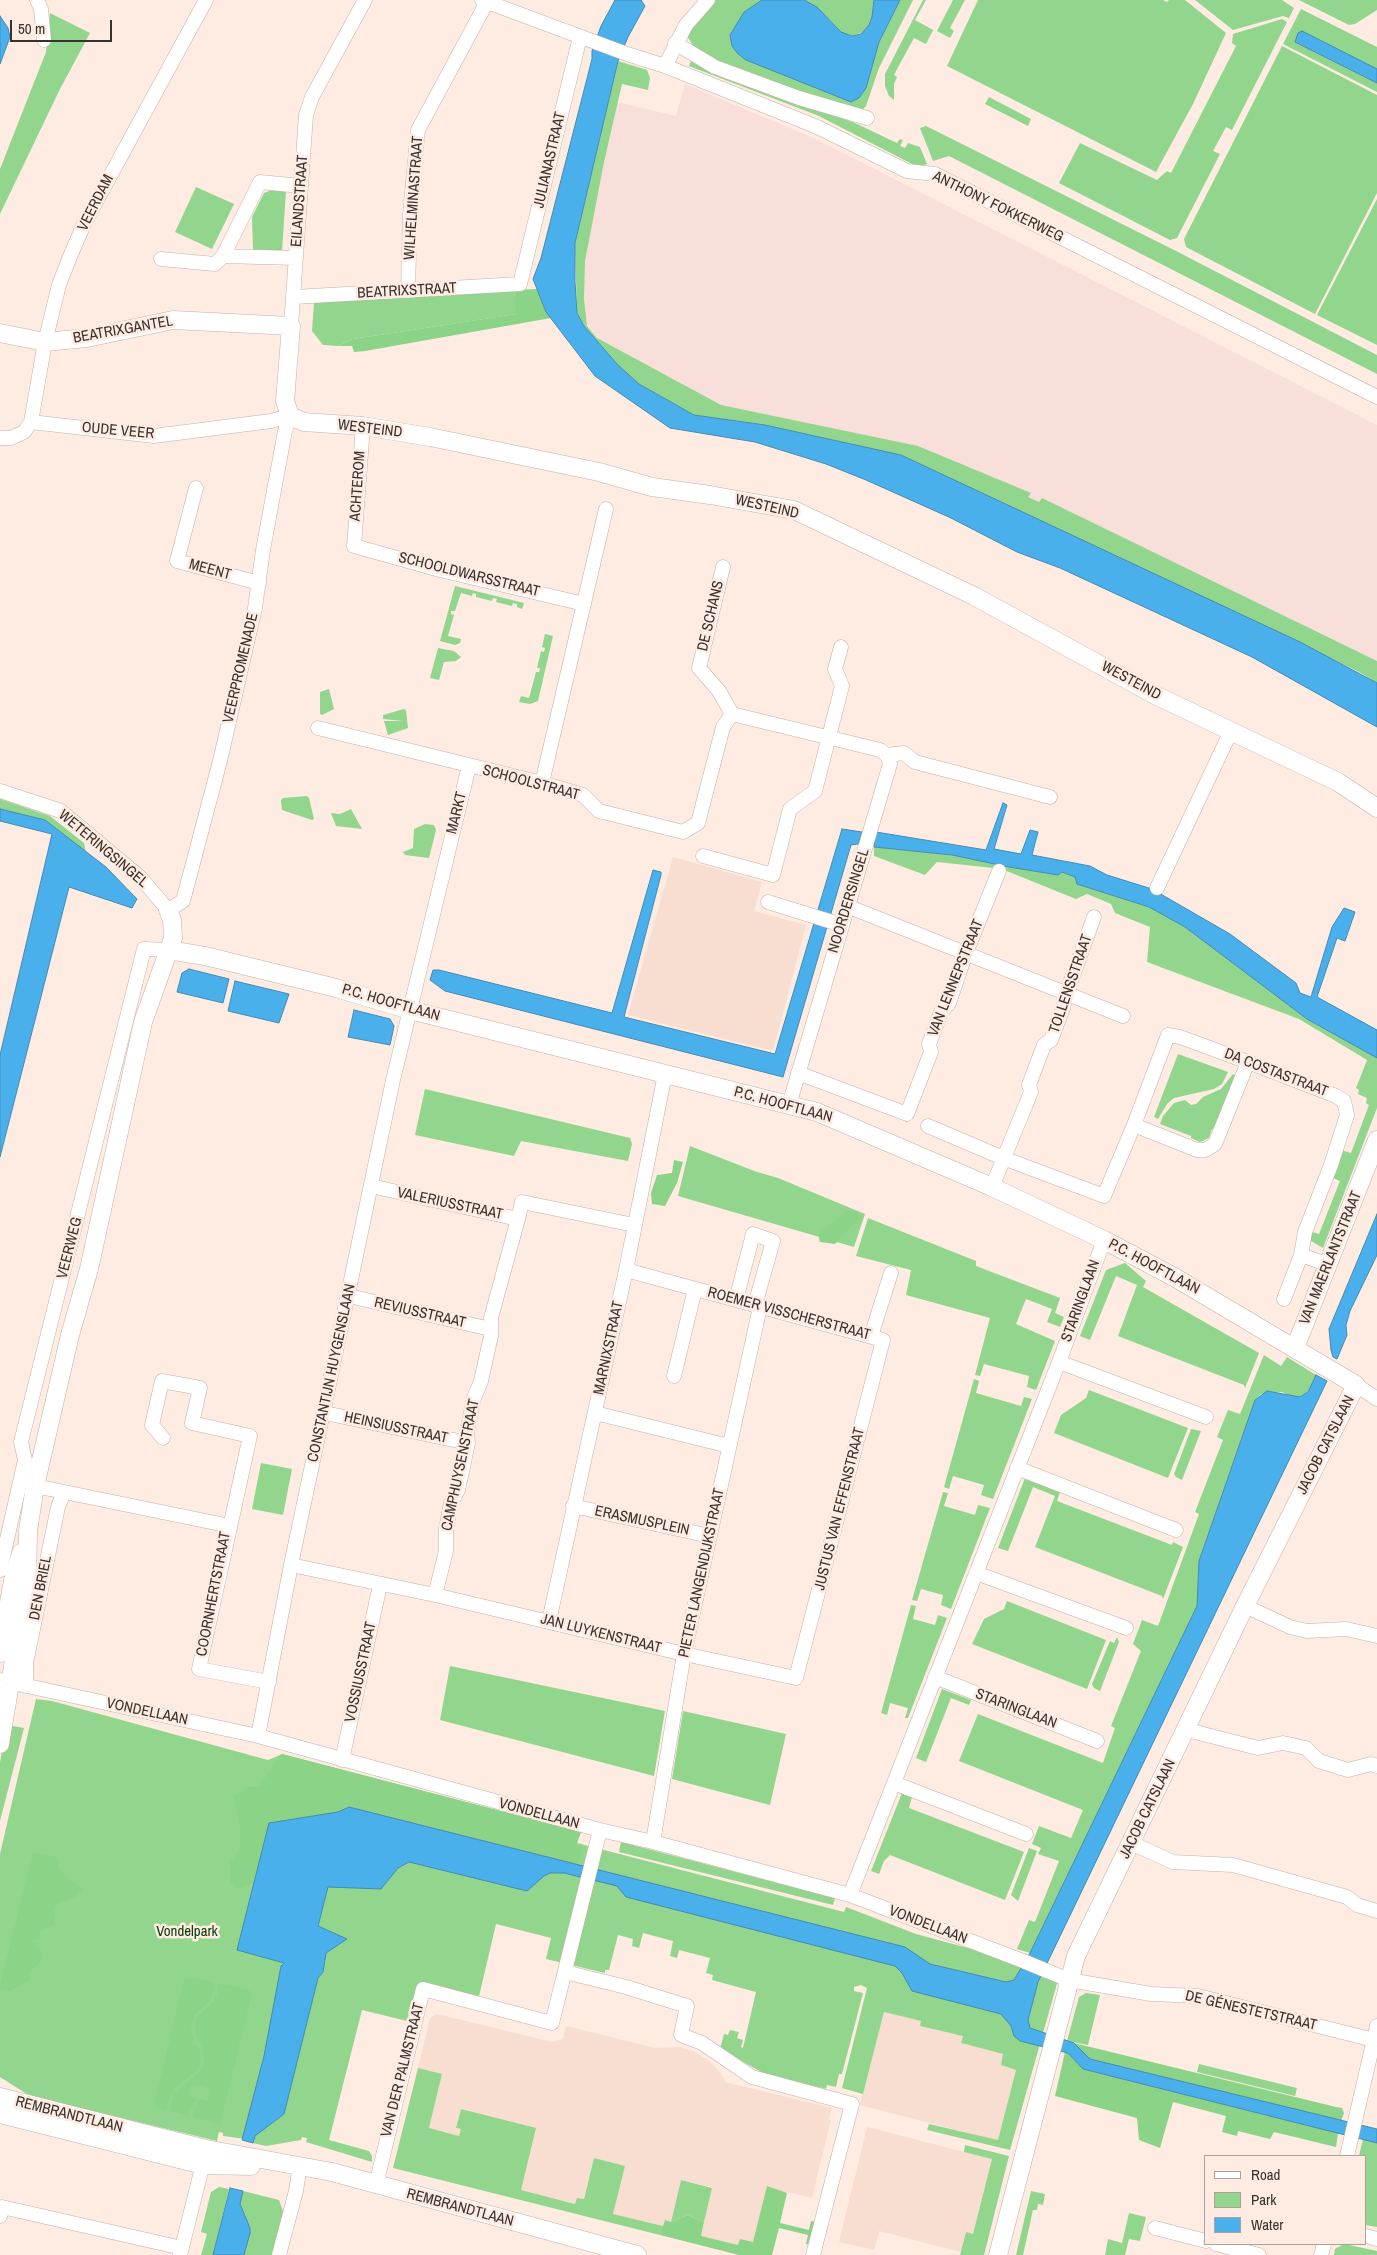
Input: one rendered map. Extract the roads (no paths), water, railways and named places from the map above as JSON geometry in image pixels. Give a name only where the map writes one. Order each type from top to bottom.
[{"type":"street","points":[[37,0],[41,9],[44,40]]},
{"type":"street","name":"VEERDAM","points":[[32,422],[45,342],[59,285],[84,224],[206,0]]},
{"type":"street","name":"EILANDSTRAAT","points":[[290,416],[285,401],[306,115],[312,97],[365,0]]},
{"type":"street","points":[[665,66],[675,43],[686,25],[708,0]]},
{"type":"street","name":"ANTHONY FOKKERWEG","points":[[485,1],[585,39],[665,66],[815,126],[907,172],[935,174],[1377,397]]},
{"type":"street","name":"WILHELMINASTRAAT","points":[[408,291],[410,214],[418,130],[485,1]]},
{"type":"street","name":"JULIANASTRAAT","points":[[520,284],[585,39]]},
{"type":"street","points":[[675,43],[715,67],[799,98],[867,118]]},
{"type":"street","points":[[161,258],[215,264],[223,256],[260,182],[301,186]]},
{"type":"street","points":[[223,256],[296,258]]},
{"type":"street","name":"BEATRIXSTRAAT","points":[[294,297],[520,284]]},
{"type":"street","name":"BEATRIXGANTEL","points":[[0,333],[45,342],[87,338],[174,320],[291,326]]},
{"type":"street","name":"OUDE VEER","points":[[32,422],[154,436],[271,421],[290,416]]},
{"type":"street","name":"WESTEIND","points":[[290,416],[304,422],[363,426],[430,437],[571,466],[652,488],[710,495],[794,510],[966,592],[1155,695],[1338,782],[1377,808]]},
{"type":"street","name":"VEERPROMENADE","points":[[168,910],[183,901],[220,761],[260,583],[263,550],[285,431],[290,416]]},
{"type":"street","points":[[5,438],[24,432],[32,422]]},
{"type":"street","name":"ACHTEROM","points":[[354,546],[363,426]]},
{"type":"street","name":"MEENT","points":[[196,488],[177,562],[260,583]]},
{"type":"street","points":[[542,783],[606,509]]},
{"type":"street","name":"SCHOOLDWARSSTRAAT","points":[[354,546],[584,604]]},
{"type":"street","name":"DE SCHANS","points":[[723,567],[699,668],[719,691],[732,714]]},
{"type":"street","points":[[703,856],[772,875],[790,809],[815,791],[842,686],[835,669],[841,647]]},
{"type":"street","points":[[732,714],[830,736],[880,750],[887,755],[904,753],[915,762],[1050,797]]},
{"type":"street","name":"SCHOOLSTRAAT","points":[[468,766],[542,783],[583,795],[599,811],[683,832],[698,822],[723,727],[732,714]]},
{"type":"street","points":[[318,728],[468,766]]},
{"type":"street","points":[[1157,888],[1231,731]]},
{"type":"street","name":"NOORDERSINGEL","points":[[789,1105],[838,924],[847,906],[890,764],[887,755]]},
{"type":"street","name":"MARKT","points":[[410,1010],[468,766]]},
{"type":"street","name":"WETERINGSINGEL","points":[[0,791],[61,811],[141,878],[168,910]]},
{"type":"street","name":"VAN LENNEPSTRAAT","points":[[907,1114],[931,1052],[929,1044],[941,1012],[949,1004],[966,953],[1000,871]]},
{"type":"street","points":[[768,902],[838,924]]},
{"type":"street","points":[[847,906],[1067,992],[1123,1016]]},
{"type":"street","name":"VEERWEG","points":[[0,1744],[13,1683],[27,1582],[28,1531],[35,1486],[70,1334],[89,1268],[143,1022],[172,938],[173,927],[168,910]]},
{"type":"street","name":"TOLLENSSTRAAT","points":[[992,1187],[1031,1092],[1029,1084],[1044,1045],[1051,1040],[1094,918]]},
{"type":"street","name":"VEERWEG","points":[[0,1570],[25,1460],[21,1442],[144,949],[168,950]]},
{"type":"street","name":"P.C. HOOFTLAAN","points":[[168,950],[205,956],[327,985],[410,1010],[789,1105],[837,1120],[992,1187],[1104,1240],[1174,1277],[1377,1399]]},
{"type":"street","name":"CONSTANTIJN HUYGENSLAAN","points":[[258,1736],[291,1566],[410,1010]]},
{"type":"street","name":"DA COSTASTRAAT","points":[[1134,1125],[1168,1035],[1180,1037],[1248,1062],[1336,1096],[1344,1101],[1347,1115],[1331,1165],[1305,1232],[1301,1254],[1284,1298]]},
{"type":"street","points":[[928,1126],[1003,1158],[1104,1196],[1134,1125],[1197,1150],[1205,1150],[1215,1144],[1248,1062]]},
{"type":"street","name":"P.C. HOOFTLAAN","points":[[798,1073],[907,1114]]},
{"type":"street","name":"MARNIXSTRAAT","points":[[549,1621],[626,1270],[665,1074]]},
{"type":"street","name":"VAN MAERLANTSTRAAT","points":[[1302,1353],[1329,1265],[1377,1140]]},
{"type":"street","name":"VALERIUSSTRAAT","points":[[371,1186],[518,1219],[522,1202],[634,1225]]},
{"type":"street","name":"CAMPHUYSENSTRAAT","points":[[435,1595],[446,1551],[446,1530],[451,1503],[458,1490],[468,1442],[467,1431],[472,1406],[481,1381],[491,1336],[490,1318],[518,1219]]},
{"type":"street","name":"PIETER LANGENDIJKSTRAAT","points":[[653,1842],[684,1654],[773,1241],[753,1234],[736,1300]]},
{"type":"street","name":"STARINGLAAN","points":[[850,1896],[1059,1362],[1104,1240]]},
{"type":"street","points":[[1301,1254],[1329,1265]]},
{"type":"street","name":"ROEMER VISSCHERSTRAAT","points":[[626,1270],[877,1338]]},
{"type":"street","name":"JUSTUS VAN EFFENSTRAAT","points":[[796,1678],[891,1273]]},
{"type":"street","name":"ROEMER VISSCHERSTRAAT","points":[[674,1376],[695,1289]]},
{"type":"street","name":"REVIUSSTRAAT","points":[[348,1296],[490,1329]]},
{"type":"street","name":"STARINGLAAN","points":[[1059,1362],[1206,1417]]},
{"type":"street","points":[[163,1438],[152,1425],[162,1381],[200,1388],[192,1423],[250,1436],[230,1526]]},
{"type":"street","name":"JACOB CATSLAAN","points":[[998,2255],[1076,1956],[1187,1730],[1245,1606],[1356,1385]]},
{"type":"street","name":"HEINSIUSSTRAAT","points":[[324,1413],[468,1442]]},
{"type":"street","points":[[595,1413],[730,1446]]},
{"type":"street","points":[[1017,1468],[1176,1530]]},
{"type":"street","name":"COORNHERTSTRAAT","points":[[35,1486],[230,1526],[199,1669],[269,1682]]},
{"type":"street","name":"DEN BRIEL","points":[[13,1683],[26,1663],[58,1507],[64,1492]]},
{"type":"street","name":"ERASMUSPLEIN","points":[[573,1506],[710,1536]]},
{"type":"street","name":"VEERWEG","points":[[0,1653],[13,1580],[28,1531]]},
{"type":"street","points":[[291,1566],[435,1595]]},
{"type":"street","points":[[976,1573],[1126,1628]]},
{"type":"street","name":"VOSSIUSSTRAAT","points":[[342,1760],[380,1585]]},
{"type":"street","name":"JAN LUYKENSTRAAT","points":[[435,1595],[684,1654],[796,1678]]},
{"type":"street","points":[[1245,1606],[1290,1627],[1307,1631],[1346,1629],[1377,1636]]},
{"type":"street","name":"STARINGLAAN","points":[[935,1677],[1097,1741]]},
{"type":"street","name":"VONDELLAAN","points":[[13,1683],[258,1736],[600,1830],[653,1842],[850,1896],[1023,1960],[1069,1980]]},
{"type":"street","points":[[1187,1730],[1258,1748],[1284,1743],[1306,1748],[1319,1761],[1348,1770],[1371,1764],[1377,1766]]},
{"type":"street","points":[[894,1783],[1026,1834]]},
{"type":"street","name":"VAN DER PALMSTRAAT","points":[[376,2185],[423,1989],[552,2023],[600,1830]]},
{"type":"street","points":[[1131,1843],[1173,1862],[1233,1865],[1347,1897],[1357,1905],[1377,1910]]},
{"type":"street","points":[[565,1972],[626,1987],[687,2006],[682,2034],[702,2043],[752,2077],[852,2104],[813,2255]]},
{"type":"street","name":"DE GÉNESTETSTRAAT","points":[[1069,1980],[1151,1994],[1198,1996],[1374,2040]]},
{"type":"street","points":[[1347,2155],[1377,2026]]},
{"type":"street","name":"REMBRANDTLAAN","points":[[0,2097],[205,2157]]},
{"type":"street","name":"REMBRANDTLAAN","points":[[0,2114],[205,2157],[292,2164],[637,2255]]},
{"type":"street","points":[[0,2216],[2,2207],[181,2252],[205,2157]]},
{"type":"street","points":[[279,2255],[296,2191],[292,2164]]},
{"type":"street","points":[[1155,2228],[1204,2240]]},
{"type":"street","points":[[1220,2245],[1259,2255]]},
{"type":"water","points":[[615,0],[641,0],[645,6],[628,37],[618,61],[575,243],[575,282],[577,313],[584,326],[617,364],[639,384],[694,415],[765,425],[901,455],[1300,642],[1377,683],[1377,727],[1252,657],[1060,568],[1017,552],[951,518],[866,480],[826,464],[755,442],[670,428],[595,376],[546,312],[533,279],[541,258],[592,59],[592,51],[601,26]]},
{"type":"water","points":[[762,0],[804,0],[817,7],[841,32],[852,36],[861,34],[869,25],[874,0],[900,0],[879,42],[866,88],[859,98],[851,102],[746,60],[738,54],[732,46],[730,35],[744,12]]},
{"type":"water","points":[[0,16],[8,28],[10,37],[0,64]]},
{"type":"water","points":[[1302,31],[1377,69],[1377,83],[1295,42],[1298,33]]},
{"type":"water","points":[[1003,803],[1007,805],[994,849],[1021,854],[1030,830],[1038,832],[1032,855],[1090,866],[1107,875],[1152,889],[1230,934],[1296,983],[1300,993],[1311,997],[1332,927],[1344,908],[1355,912],[1345,941],[1337,938],[1317,997],[1377,1030],[1377,1058],[1307,1019],[1185,927],[1149,907],[1077,884],[1075,877],[1062,872],[1058,875],[952,855],[874,847],[876,832],[986,850]]},
{"type":"water","points":[[0,809],[45,820],[106,867],[137,899],[132,908],[69,887],[0,1157],[0,1055],[52,834],[0,821]]},
{"type":"water","points":[[842,829],[862,832],[858,844],[851,845],[783,1077],[445,991],[430,980],[433,970],[439,970],[612,1013],[653,870],[661,872],[661,875],[624,1017],[775,1054]]},
{"type":"water","points":[[189,969],[229,979],[223,1003],[177,992],[182,973]]},
{"type":"water","points":[[235,981],[289,994],[279,1023],[228,1011]]},
{"type":"water","points":[[354,1010],[390,1019],[394,1026],[390,1045],[348,1037]]},
{"type":"water","points":[[1377,1214],[1377,1255],[1350,1311],[1346,1325],[1347,1335],[1337,1359],[1333,1357],[1331,1350],[1329,1329]]},
{"type":"water","points":[[1316,1375],[1327,1381],[1038,1982],[1028,2020],[1030,2028],[1074,2043],[1090,2059],[1377,2129],[1377,2143],[1083,2069],[1068,2053],[1020,2041],[1014,2036],[1011,2026],[1001,2014],[912,1991],[902,1973],[895,1966],[626,1897],[617,1886],[564,1873],[550,1873],[527,1891],[409,1862],[398,1868],[381,1889],[328,1887],[318,1926],[347,1939],[326,1953],[323,1972],[318,1978],[284,2114],[255,2136],[253,2143],[242,2140],[264,2056],[281,1966],[284,1963],[237,1950],[269,1823],[338,1812],[349,1807],[905,1947],[930,1964],[1006,1982],[1014,1980],[1030,1953],[1197,1606],[1199,1561],[1255,1400],[1267,1391],[1300,1397],[1308,1392]]},
{"type":"water","points":[[230,2188],[243,2191],[240,2204],[250,2228],[250,2233],[244,2255],[213,2255]]},
{"type":"park label","name":"Vondelpark","points":[[187,1932]]}]
